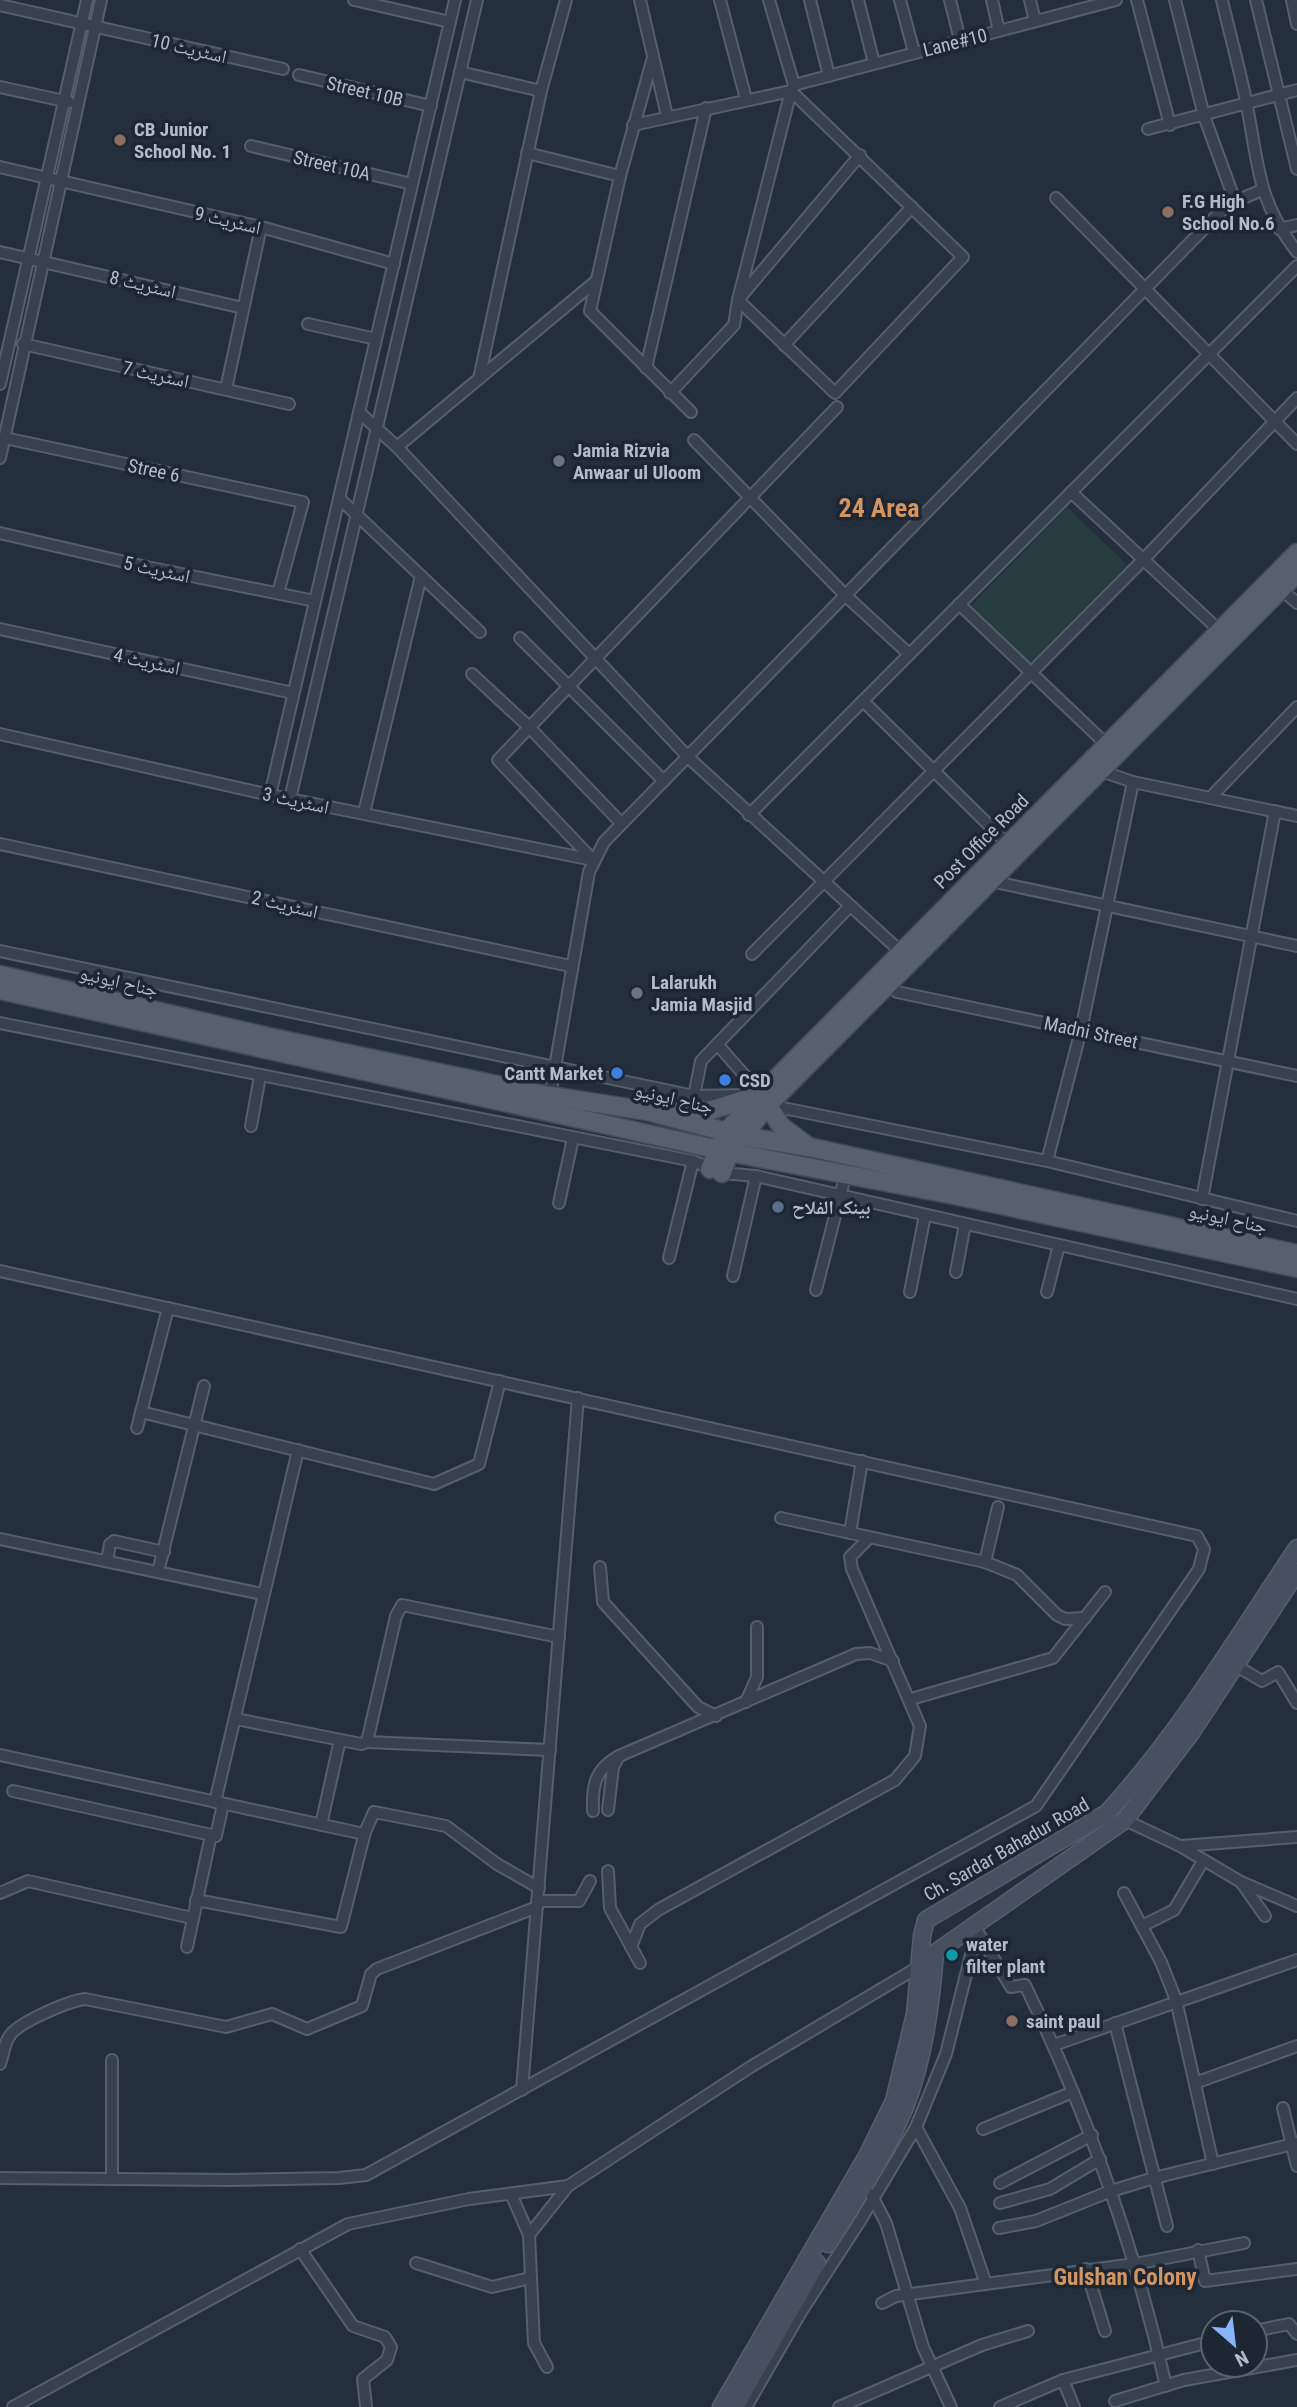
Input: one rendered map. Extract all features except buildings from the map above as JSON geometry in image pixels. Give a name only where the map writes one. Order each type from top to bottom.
[{"type":"main road","name":"Post Office Road","points":[[724,1172],[723,1150],[764,1100],[883,980],[990,881],[1094,765],[1229,628],[1297,553]]},
{"type":"main road","name":"Post Office Road","points":[[883,980],[900,951],[1008,844],[1094,765],[1106,744],[1229,628],[1281,589],[1297,573]]},
{"type":"main road","name":"جناح ایونیو","points":[[0,975],[273,1038],[550,1096],[647,1111],[734,1134],[809,1147],[1297,1254]]},
{"type":"main road","name":"جناح ایونیو","points":[[0,990],[723,1150],[846,1173],[1297,1268]]},
{"type":"main road","points":[[647,1111],[702,1113],[764,1100],[781,1126],[809,1147]]},
{"type":"main road","name":"Ch. Sardar Bahadur Road","points":[[721,2407],[867,2156],[894,2101],[915,2014],[923,1926],[926,1920],[1077,1832],[1114,1807],[1221,1663],[1297,1548]]},
{"type":"main road","name":"Ch. Sardar Bahadur Road","points":[[920,1966],[935,1953],[976,1929],[1125,1820],[1191,1733],[1297,1572]]},
{"type":"main road","points":[[735,2407],[869,2190],[914,2076],[932,1995],[935,1953]]},
{"type":"street","points":[[0,384],[6,334],[27,258],[87,0]]},
{"type":"street","points":[[0,458],[101,0]]},
{"type":"street","points":[[354,0],[450,22]]},
{"type":"street","points":[[270,795],[455,0]]},
{"type":"street","points":[[290,799],[477,0]]},
{"type":"street","points":[[479,379],[541,90],[566,0]]},
{"type":"street","points":[[640,0],[652,61],[667,116]]},
{"type":"street","points":[[720,0],[746,99]]},
{"type":"street","points":[[670,393],[734,326],[738,300],[792,88],[769,0]]},
{"type":"street","points":[[810,0],[829,76]]},
{"type":"street","points":[[858,0],[874,63]]},
{"type":"street","points":[[900,0],[914,52]]},
{"type":"street","points":[[950,0],[960,40]]},
{"type":"street","points":[[992,0],[999,31]]},
{"type":"street","points":[[1030,0],[1035,21]]},
{"type":"street","name":"Lane#10","points":[[633,125],[792,88],[874,63],[1035,21],[1082,4],[1116,0]]},
{"type":"street","points":[[1136,0],[1170,125]]},
{"type":"street","points":[[1175,0],[1204,116],[1235,201]]},
{"type":"street","points":[[1222,0],[1246,103],[1262,190],[1279,229],[1297,252]]},
{"type":"street","points":[[1256,0],[1297,169]]},
{"type":"street","points":[[1292,0],[1297,24]]},
{"type":"street","name":"اسٹریٹ 10","points":[[0,5],[283,69]]},
{"type":"street","points":[[590,311],[620,176],[652,61]]},
{"type":"street","points":[[460,72],[541,90]]},
{"type":"street","name":"Street 10B","points":[[299,75],[431,106]]},
{"type":"street","points":[[0,87],[77,104]]},
{"type":"street","points":[[738,300],[835,393],[963,257],[792,88]]},
{"type":"street","points":[[1148,129],[1297,90]]},
{"type":"street","points":[[646,368],[706,108]]},
{"type":"street","name":"Street 10A","points":[[251,146],[412,184]]},
{"type":"street","points":[[527,153],[620,176]]},
{"type":"street","points":[[738,300],[860,155]]},
{"type":"street","name":"اسٹریٹ 9","points":[[0,167],[261,227],[394,264]]},
{"type":"street","points":[[550,1096],[570,967],[593,860],[621,823],[689,758],[1235,201],[1262,190]]},
{"type":"street","points":[[1056,198],[1297,444]]},
{"type":"street","points":[[784,345],[912,207]]},
{"type":"street","points":[[1279,229],[1297,225]]},
{"type":"street","points":[[226,389],[261,227]]},
{"type":"street","name":"اسٹریٹ 8","points":[[0,252],[243,307]]},
{"type":"street","points":[[749,815],[1297,266]]},
{"type":"street","points":[[397,447],[596,281]]},
{"type":"street","points":[[577,298],[691,412]]},
{"type":"street","points":[[308,324],[376,338]]},
{"type":"street","name":"اسٹریٹ 7","points":[[23,344],[289,404]]},
{"type":"street","points":[[752,954],[1142,561],[1297,398]]},
{"type":"street","points":[[593,860],[498,760],[837,407]]},
{"type":"street","points":[[359,412],[377,426],[689,758],[900,951]]},
{"type":"street","name":"Stree 6","points":[[5,438],[303,502],[278,593]]},
{"type":"street","points":[[694,440],[846,596],[909,654]]},
{"type":"street","points":[[1071,492],[1142,561],[1229,628]]},
{"type":"street","points":[[340,498],[480,632]]},
{"type":"street","name":"اسٹریٹ 5","points":[[0,533],[142,566],[315,601]]},
{"type":"street","points":[[364,814],[421,576]]},
{"type":"street","points":[[1281,589],[1297,603]]},
{"type":"street","points":[[959,604],[1106,744]]},
{"type":"street","name":"اسٹریٹ 4","points":[[0,629],[293,693]]},
{"type":"street","points":[[520,638],[664,781]]},
{"type":"street","points":[[472,674],[529,727],[621,823]]},
{"type":"street","points":[[863,701],[1008,844]]},
{"type":"street","points":[[1210,798],[1297,707]]},
{"type":"street","name":"اسٹریٹ 3","points":[[0,734],[270,795],[593,860]]},
{"type":"street","points":[[1094,765],[1133,782],[1297,816]]},
{"type":"street","points":[[1047,1161],[1081,1030],[1133,782]]},
{"type":"street","points":[[1202,1199],[1275,811]]},
{"type":"street","name":"اسٹریٹ 2","points":[[0,844],[570,967]]},
{"type":"street","points":[[990,881],[1297,946]]},
{"type":"street","points":[[694,1096],[701,1061],[850,905]]},
{"type":"street","points":[[0,951],[694,1096],[764,1100],[1047,1161],[1297,1221]]},
{"type":"street","name":"Madni Street","points":[[883,980],[897,992],[1297,1076]]},
{"type":"street","points":[[0,1023],[693,1161],[724,1172],[839,1195],[1297,1299]]},
{"type":"street","points":[[717,1044],[764,1100]]},
{"type":"street","points":[[251,1126],[260,1076]]},
{"type":"street","points":[[559,1203],[573,1138]]},
{"type":"street","points":[[675,1159],[679,1139]]},
{"type":"street","points":[[724,1172],[770,1158]]},
{"type":"street","points":[[669,1258],[693,1161]]},
{"type":"street","points":[[816,1290],[846,1173]]},
{"type":"street","points":[[733,1276],[756,1177]]},
{"type":"street","points":[[910,1292],[925,1215]]},
{"type":"street","points":[[956,1272],[965,1224]]},
{"type":"street","points":[[1047,1292],[1059,1245]]},
{"type":"street","points":[[0,1271],[1197,1535],[1204,1549],[1199,1569],[1036,1806],[366,2175],[232,2180],[0,2178]]},
{"type":"street","points":[[137,1428],[168,1308]]},
{"type":"street","points":[[141,1412],[434,1483],[480,1464],[500,1381]]},
{"type":"street","points":[[158,1572],[204,1385]]},
{"type":"street","points":[[522,2090],[578,1398]]},
{"type":"street","points":[[13,1791],[211,1835],[217,1834],[219,1803],[262,1594],[298,1450]]},
{"type":"street","points":[[850,1534],[862,1461]]},
{"type":"street","points":[[985,1562],[998,1507]]},
{"type":"street","points":[[781,1518],[985,1562],[1017,1575],[1057,1615],[1065,1619],[1085,1618]]},
{"type":"street","points":[[631,1947],[640,1924],[658,1910],[895,1780],[915,1756],[920,1740],[920,1726],[911,1699],[852,1569],[850,1557],[869,1538]]},
{"type":"street","points":[[0,1539],[262,1594]]},
{"type":"street","points":[[107,1561],[110,1544],[114,1541],[163,1552]]},
{"type":"street","points":[[600,1567],[603,1602],[698,1707],[716,1716]]},
{"type":"street","points":[[911,1699],[1053,1658],[1105,1592]]},
{"type":"street","points":[[367,1742],[396,1616],[402,1605],[559,1637]]},
{"type":"street","points":[[745,1703],[757,1678],[757,1627]]},
{"type":"street","points":[[593,1811],[597,1773],[605,1764],[619,1756],[856,1654],[870,1653],[893,1661]]},
{"type":"street","points":[[1235,1665],[1262,1681],[1278,1672],[1297,1703]]},
{"type":"street","points":[[236,1719],[341,1740],[550,1750]]},
{"type":"street","points":[[321,1825],[341,1740]]},
{"type":"street","points":[[0,1755],[364,1834]]},
{"type":"street","points":[[608,1810],[613,1767],[619,1756]]},
{"type":"street","points":[[196,1900],[338,1929],[341,1927],[364,1834],[374,1812],[446,1826],[497,1864],[539,1888]]},
{"type":"street","points":[[1125,1820],[1181,1846],[1241,1882],[1297,1906]]},
{"type":"street","points":[[187,1947],[211,1835]]},
{"type":"street","points":[[1181,1846],[1297,1837]]},
{"type":"street","points":[[1142,1926],[1174,1910],[1203,1861]]},
{"type":"street","points":[[608,1871],[610,1908],[640,1964]]},
{"type":"street","points":[[0,1892],[28,1881],[192,1918]]},
{"type":"street","points":[[0,2064],[9,2036],[17,2028],[72,2001],[85,1999],[226,2027],[272,2014],[307,2029],[362,2006],[371,1975],[377,1969],[537,1904],[579,1901],[590,1881]]},
{"type":"street","points":[[1241,1882],[1265,1916]]},
{"type":"street","points":[[1124,1893],[1161,1962],[1175,2000],[1213,2164]]},
{"type":"street","points":[[976,1929],[1011,1987],[1025,1985],[1092,2135],[1135,2264],[1160,2352],[1166,2386]]},
{"type":"street","points":[[746,2407],[869,2190],[916,2127],[946,2054],[976,1929]]},
{"type":"street","points":[[1054,2045],[1175,2000],[1297,1960]]},
{"type":"street","points":[[529,2235],[568,2186],[752,2066],[920,1966]]},
{"type":"street","points":[[1115,2024],[1167,2226]]},
{"type":"street","points":[[1195,2082],[1297,2046]]},
{"type":"street","points":[[112,2060],[112,2179]]},
{"type":"street","points":[[983,2129],[1073,2092]]},
{"type":"street","points":[[1283,2108],[1294,2144],[1297,2166]]},
{"type":"street","points":[[916,2127],[960,2208],[986,2284]]},
{"type":"street","points":[[1000,2183],[1092,2135]]},
{"type":"street","points":[[999,2228],[1037,2221],[1111,2191],[1154,2178],[1294,2144]]},
{"type":"street","points":[[1000,2203],[1050,2189],[1100,2160]]},
{"type":"street","points":[[13,2407],[348,2224],[511,2193],[568,2186]]},
{"type":"street","points":[[869,2190],[886,2223],[931,2367],[951,2407]]},
{"type":"street","points":[[511,2193],[529,2235],[534,2343],[547,2367]]},
{"type":"street","points":[[882,2303],[896,2296],[1135,2264],[1244,2243]]},
{"type":"street","points":[[300,2249],[353,2326],[385,2337],[391,2347],[387,2360],[363,2379],[366,2406]]},
{"type":"street","points":[[1198,2250],[1205,2281],[1297,2269]]},
{"type":"street","points":[[416,2263],[492,2287],[530,2278]]},
{"type":"street","points":[[1086,2269],[1105,2331]]},
{"type":"street","points":[[1269,2329],[1289,2324],[1297,2334]]},
{"type":"street","points":[[839,2407],[982,2345],[1028,2331]]},
{"type":"street","points":[[1000,2407],[1023,2402],[1063,2380],[1160,2352],[1199,2344]]},
{"type":"street","points":[[1115,2401],[1244,2367],[1297,2360]]},
{"type":"street","points":[[1063,2380],[1074,2407]]},
{"type":"green space","points":[[1067,507],[1127,565],[1030,664],[971,606]]},
{"type":"place","name":"CB Junior School No. 1","points":[[120,140]]},
{"type":"place","name":"F.G High School No.6","points":[[1168,212]]},
{"type":"place","name":"Jamia Rizvia Anwaar ul Uloom","points":[[559,461]]},
{"type":"place","name":"Lalarukh Jamia Masjid","points":[[637,993]]},
{"type":"place","name":"Cantt Market","points":[[617,1073]]},
{"type":"place","name":"CSD","points":[[725,1080]]},
{"type":"place","name":"بینک الفلاح","points":[[778,1207]]},
{"type":"place","name":"water filter plant","points":[[952,1955]]},
{"type":"place","name":"saint paul","points":[[1012,2021]]},
{"type":"district","name":"24 Area","points":[[879,508]]},
{"type":"district","name":"Gulshan Colony","points":[[1125,2277]]}]
